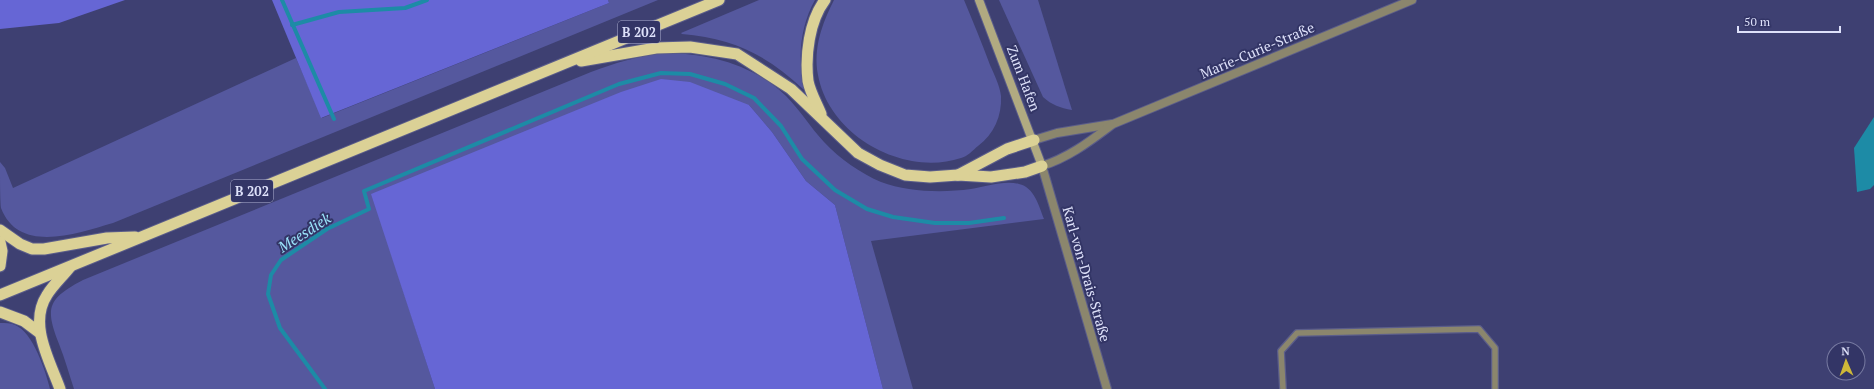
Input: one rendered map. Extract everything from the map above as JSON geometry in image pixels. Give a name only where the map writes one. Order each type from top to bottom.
[{"type":"highway","name":"B 202","points":[[0,295],[719,0]]},
{"type":"highway","points":[[822,116],[809,83],[807,61],[809,43],[814,22],[825,0]]},
{"type":"highway","points":[[559,65],[656,48],[690,47],[737,54],[791,89],[822,116],[858,153],[880,165],[905,175],[930,177],[958,175],[990,177],[1006,175],[1042,166]]},
{"type":"highway","points":[[958,175],[1007,149],[1034,140]]},
{"type":"highway","points":[[0,230],[20,244],[32,249],[44,249],[107,238],[144,236]]},
{"type":"highway","points":[[0,242],[2,250],[0,266]]},
{"type":"highway","points":[[60,389],[40,333],[40,319],[46,296],[72,265]]},
{"type":"highway","points":[[0,312],[24,321],[40,333]]},
{"type":"main road","name":"Zum Hafen","points":[[979,0],[1034,140],[1042,166]]},
{"type":"street","name":"Marie-Curie-Straße","points":[[1042,166],[1074,152],[1113,124],[1412,0]]},
{"type":"street","name":"Marie-Curie-Straße","points":[[1034,140],[1058,133],[1113,124]]},
{"type":"street","name":"Karl-von-Drais-Straße","points":[[1042,166],[1107,389]]},
{"type":"lane","points":[[1283,389],[1281,351],[1297,333],[1480,329],[1495,348],[1495,389]]},
{"type":"shaded area","points":[[0,0],[125,0],[59,23],[0,29]]},
{"type":"shaded area","points":[[272,0],[608,0],[609,3],[321,118]]},
{"type":"shaded area","points":[[608,0],[658,0],[113,223],[67,235],[51,237],[35,236],[21,232],[10,223],[1,208],[0,162],[5,168],[13,188],[296,58],[322,118],[609,3]]},
{"type":"shaded area","points":[[759,0],[815,0],[806,21],[801,43],[801,66],[805,89],[803,89],[776,67],[748,50],[733,44],[681,33]]},
{"type":"shaded area","points":[[834,0],[964,0],[997,80],[1001,96],[1000,111],[996,124],[984,141],[970,153],[961,158],[939,162],[916,162],[894,156],[872,146],[853,133],[837,116],[825,97],[818,75],[817,55],[820,36],[822,27]]},
{"type":"shaded area","points":[[999,0],[1038,0],[1072,110],[1056,106],[1043,97]]},
{"type":"shaded area","points":[[664,53],[697,55],[713,58],[729,62],[759,76],[786,96],[819,137],[830,148],[858,170],[881,182],[902,188],[925,191],[971,189],[1001,183],[1013,183],[1024,186],[1032,193],[1038,203],[1044,219],[871,241],[913,389],[883,389],[835,205],[806,181],[772,132],[749,105],[372,194],[435,389],[74,389],[55,332],[51,313],[52,306],[56,299],[62,293],[83,280],[591,72],[627,60]]},
{"type":"shaded area","points":[[661,79],[690,82],[749,105],[772,132],[806,181],[835,205],[883,389],[435,389],[371,194],[621,92]]},
{"type":"shaded area","points":[[0,323],[10,323],[15,325],[22,329],[28,336],[38,353],[50,389],[0,389]]},
{"type":"water","points":[[1874,117],[1874,185],[1870,189],[1857,192],[1854,148]]},
{"type":"waterway","name":"Meesdiek","points":[[282,0],[334,119]]},
{"type":"waterway","points":[[292,25],[339,12],[405,8],[427,0]]},
{"type":"waterway","points":[[325,389],[280,328],[268,294],[271,275],[281,260],[327,229],[369,209],[364,191],[619,84],[661,73],[690,74],[725,84],[754,98],[781,126],[802,159],[835,190],[867,209],[893,217],[935,223],[969,223],[1004,218]]}]
